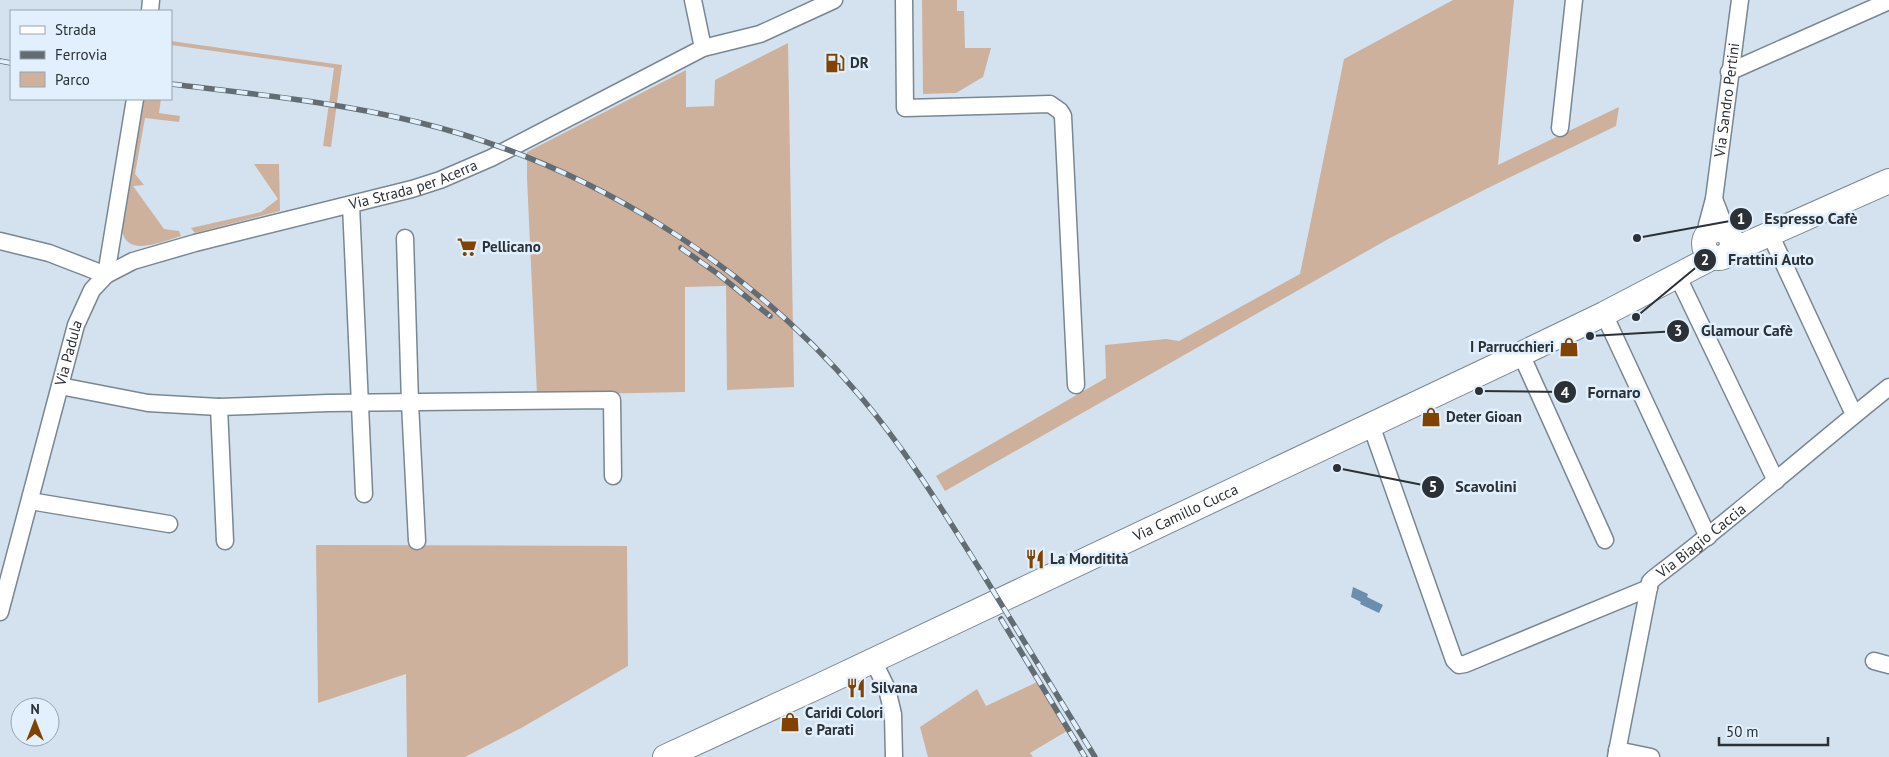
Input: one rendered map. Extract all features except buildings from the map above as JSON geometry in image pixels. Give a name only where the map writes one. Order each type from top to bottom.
[{"type":"street","points":[[693,0],[703,48]]},
{"type":"street","name":"Via Strada per Acerra","points":[[106,275],[133,261],[412,190],[468,169],[703,48],[760,34],[834,0]]},
{"type":"street","points":[[904,0],[905,108],[1050,104],[1056,107],[1063,116],[1076,385]]},
{"type":"street","points":[[1560,128],[1574,0]]},
{"type":"street","name":"Via Sandro Pertini","points":[[1729,242],[1707,225],[1714,199],[1729,72],[1740,0]]},
{"type":"street","points":[[1729,72],[1889,1]]},
{"type":"street","points":[[0,241],[49,253],[106,275],[135,100]]},
{"type":"street","name":"Via Camillo Cucca","points":[[665,757],[1604,314],[1678,277],[1729,242],[1889,181]]},
{"type":"street","name":"Via Sandro Pertini","points":[[1714,199],[1729,242]]},
{"type":"street","points":[[350,205],[364,494]]},
{"type":"street","points":[[405,238],[417,541]]},
{"type":"street","points":[[1729,242],[1851,408]]},
{"type":"street","name":"Via Padula","points":[[0,612],[76,325],[92,290],[106,275]]},
{"type":"street","points":[[1678,277],[1776,481]]},
{"type":"street","points":[[1604,314],[1708,537]]},
{"type":"street","points":[[1521,354],[1605,540]]},
{"type":"street","points":[[60,386],[148,402],[219,407],[359,402],[612,400],[613,476]]},
{"type":"street","name":"Via Biagio Caccia","points":[[1616,753],[1649,588],[1654,578],[1708,537],[1807,453],[1889,387]]},
{"type":"street","points":[[219,407],[225,541]]},
{"type":"street","points":[[1371,425],[1454,660],[1459,665],[1649,588]]},
{"type":"street","points":[[30,501],[169,524]]},
{"type":"street","points":[[873,660],[887,689],[893,714],[894,757]]},
{"type":"street","points":[[1616,753],[1651,757]]},
{"type":"green space","points":[[922,0],[957,0],[957,11],[964,11],[965,48],[991,48],[983,77],[956,93],[923,94]]},
{"type":"green space","points":[[1453,0],[1514,0],[1498,165],[1619,107],[1616,126],[1390,238],[945,491],[936,476],[1106,378],[1105,345],[1166,339],[1179,341],[1300,274],[1344,59]]},
{"type":"green space","points":[[172,41],[342,65],[331,147],[323,146],[334,68],[172,45]]},
{"type":"green space","points":[[788,43],[794,387],[727,390],[726,286],[685,287],[685,392],[537,395],[527,152],[686,70],[686,107],[714,106],[715,80]]},
{"type":"green space","points":[[144,100],[161,100],[159,113],[180,116],[179,122],[145,118],[135,174],[144,185],[133,186],[164,229],[179,231],[181,236],[155,244],[137,246],[125,238],[122,229]]},
{"type":"green space","points":[[254,164],[279,164],[280,211],[195,233],[191,228],[261,212],[278,199]]},
{"type":"green space","points":[[316,545],[627,546],[628,666],[523,727],[465,757],[407,757],[406,674],[318,703]]},
{"type":"green space","points":[[1037,682],[1067,731],[1030,753],[1033,757],[928,757],[920,727],[977,689],[986,706]]},
{"type":"water","points":[[1353,587],[1368,594],[1367,597],[1383,605],[1379,613],[1360,604],[1361,602],[1351,597]]},
{"type":"railway","points":[[0,61],[10,63]]},
{"type":"railway","points":[[172,84],[295,99],[356,109],[417,122],[480,140],[542,163],[602,192],[660,224],[715,262],[767,303],[815,348],[860,396],[894,439],[940,506],[1095,757]]},
{"type":"railway","points":[[681,248],[718,274],[770,316]]},
{"type":"railway","points":[[1001,619],[1085,757]]},
{"type":"place","name":"DR","points":[[835,63]]},
{"type":"place","name":"Espresso Cafè","points":[[1637,238]]},
{"type":"place","name":"Pellicano","points":[[467,247]]},
{"type":"place","name":"Frattini Auto","points":[[1636,317]]},
{"type":"place","name":"Glamour Cafè","points":[[1590,336]]},
{"type":"place","name":"I Parrucchieri","points":[[1569,347]]},
{"type":"place","name":"Fornaro","points":[[1479,391]]},
{"type":"place","name":"Deter Gioan","points":[[1431,417]]},
{"type":"place","name":"Scavolini","points":[[1337,468]]},
{"type":"place","name":"La Morditità","points":[[1035,559]]},
{"type":"place","name":"Silvana","points":[[856,688]]},
{"type":"place","name":"Caridi Colori e Parati","points":[[790,722]]}]
